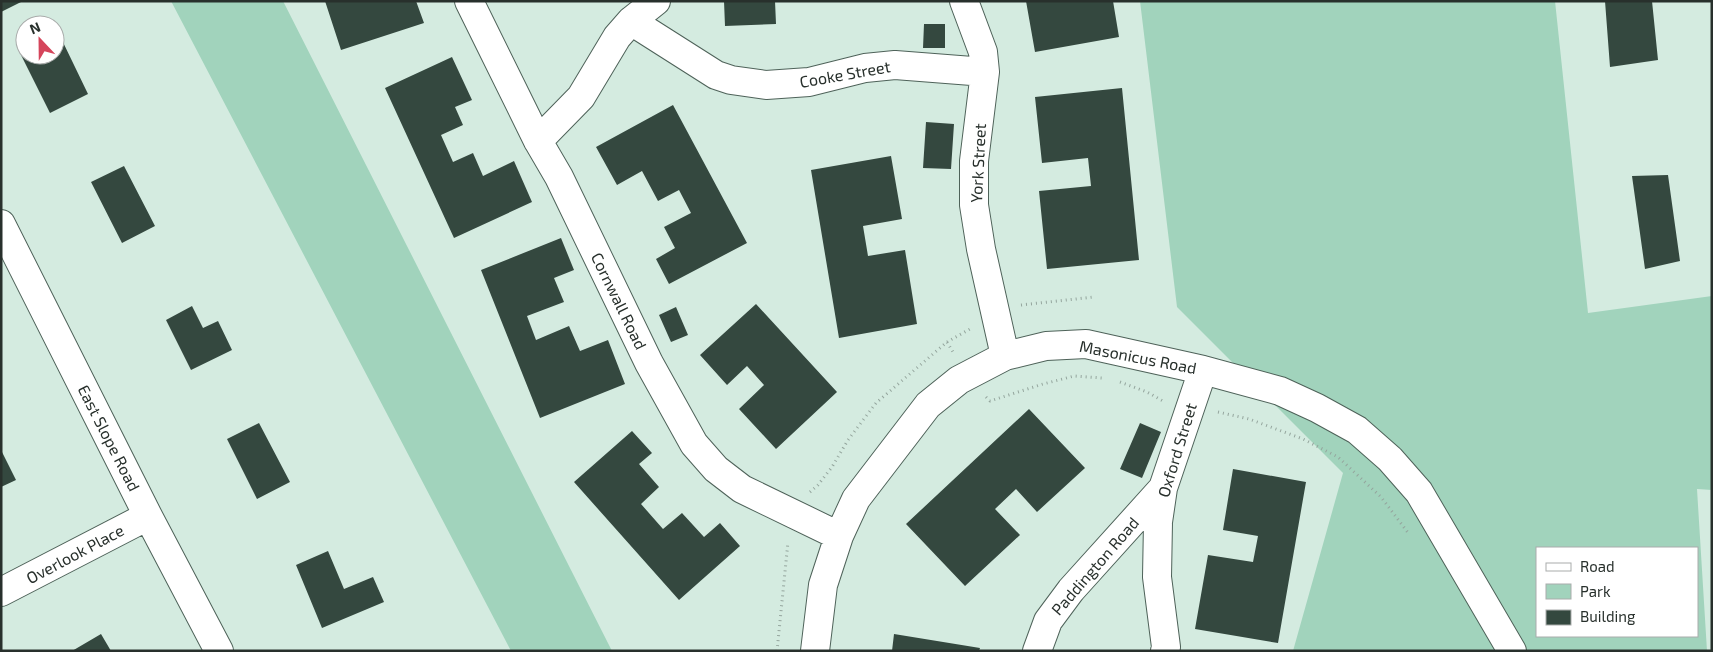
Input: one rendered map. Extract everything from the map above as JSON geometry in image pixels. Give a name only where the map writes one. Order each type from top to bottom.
[{"type":"street","name":"Cornwall Road","points":[[469,1],[538,141],[559,177],[649,363],[694,444],[716,469],[742,489],[838,536]]},
{"type":"street","points":[[538,141],[581,97],[617,37],[630,21],[656,1]]},
{"type":"street","name":"York Street","points":[[964,1],[982,52],[985,72],[974,161],[974,205],[980,249],[1006,356]]},
{"type":"street","name":"Cooke Street","points":[[630,21],[716,75],[731,80],[766,85],[809,82],[865,68],[895,65],[985,72]]},
{"type":"street","name":"East Slope Road","points":[[1,224],[148,516],[219,651]]},
{"type":"street","name":"Masonicus Road","points":[[815,651],[823,585],[838,536],[856,499],[928,405],[959,380],[1006,356],[1046,346],[1086,344],[1203,370],[1280,391],[1317,408],[1357,430],[1390,459],[1419,492],[1512,651]]},
{"type":"street","name":"Oxford Street","points":[[1165,651],[1157,577],[1158,522],[1163,488],[1203,370]]},
{"type":"street","name":"Paddington Road","points":[[1037,651],[1048,621],[1071,590],[1163,488]]},
{"type":"street","name":"Overlook Place","points":[[1,592],[148,516]]},
{"type":"path","points":[[777,651],[788,531],[798,516],[805,496],[818,485],[832,468],[848,440],[876,403],[947,342],[967,376],[990,401],[1074,376],[1110,379]]},
{"type":"path","points":[[1120,382],[1147,392],[1166,403],[1189,411],[1208,414],[1216,411],[1249,419],[1303,440],[1338,457],[1381,497],[1413,540]]},
{"type":"green space","points":[[171,1],[283,1],[612,651],[511,651]]},
{"type":"green space","points":[[1140,1],[1555,1],[1588,313],[1712,296],[1712,490],[1697,489],[1707,651],[1293,651],[1343,473],[1177,307]]},
{"type":"building","points":[[1,1],[23,1],[1,12]]},
{"type":"building","points":[[325,1],[416,1],[424,23],[341,50]]},
{"type":"building","points":[[724,1],[775,1],[776,24],[725,26]]},
{"type":"building","points":[[1026,1],[1113,1],[1119,37],[1035,52]]},
{"type":"building","points":[[1605,1],[1652,1],[1658,60],[1610,67]]},
{"type":"building","points":[[924,24],[945,24],[945,48],[923,48]]},
{"type":"building","points":[[65,46],[88,94],[50,113],[26,65],[65,65]]},
{"type":"building","points":[[452,57],[472,100],[455,107],[463,125],[441,135],[453,162],[473,153],[483,176],[514,161],[532,202],[454,238],[385,88]]},
{"type":"building","points":[[1122,88],[1139,260],[1047,269],[1039,191],[1091,186],[1088,158],[1042,163],[1035,97]]},
{"type":"building","points":[[673,105],[747,243],[669,284],[656,259],[675,248],[664,227],[691,213],[679,190],[658,201],[642,171],[617,185],[596,147]]},
{"type":"building","points":[[926,122],[954,124],[951,169],[923,168]]},
{"type":"building","points":[[891,156],[902,219],[863,226],[868,256],[905,250],[917,324],[839,338],[811,170]]},
{"type":"building","points":[[124,166],[155,226],[122,243],[91,182]]},
{"type":"building","points":[[1668,175],[1680,261],[1645,269],[1632,176]]},
{"type":"building","points":[[561,238],[574,270],[554,278],[564,302],[527,316],[536,340],[569,326],[580,351],[608,340],[625,384],[540,418],[481,270]]},
{"type":"building","points":[[756,304],[837,392],[776,449],[739,409],[764,385],[747,366],[727,385],[700,355]]},
{"type":"building","points":[[192,306],[203,328],[218,321],[232,350],[191,370],[166,320]]},
{"type":"building","points":[[676,307],[688,335],[671,342],[659,315]]},
{"type":"building","points":[[1029,409],[1085,468],[1037,512],[1016,489],[995,509],[1020,535],[965,586],[906,524]]},
{"type":"building","points":[[259,423],[290,482],[257,499],[227,439]]},
{"type":"building","points":[[1140,423],[1161,432],[1142,478],[1120,469]]},
{"type":"building","points":[[632,431],[652,453],[639,464],[659,487],[641,504],[663,529],[682,513],[704,537],[720,523],[740,546],[679,600],[574,482]]},
{"type":"building","points":[[1,450],[16,480],[1,487]]},
{"type":"building","points":[[1233,469],[1306,482],[1278,643],[1195,629],[1208,555],[1253,562],[1258,536],[1223,530]]},
{"type":"building","points":[[328,551],[344,589],[373,577],[384,602],[322,628],[296,565]]},
{"type":"building","points":[[101,634],[111,651],[72,651]]},
{"type":"building","points":[[894,634],[980,648],[979,651],[892,651]]}]
